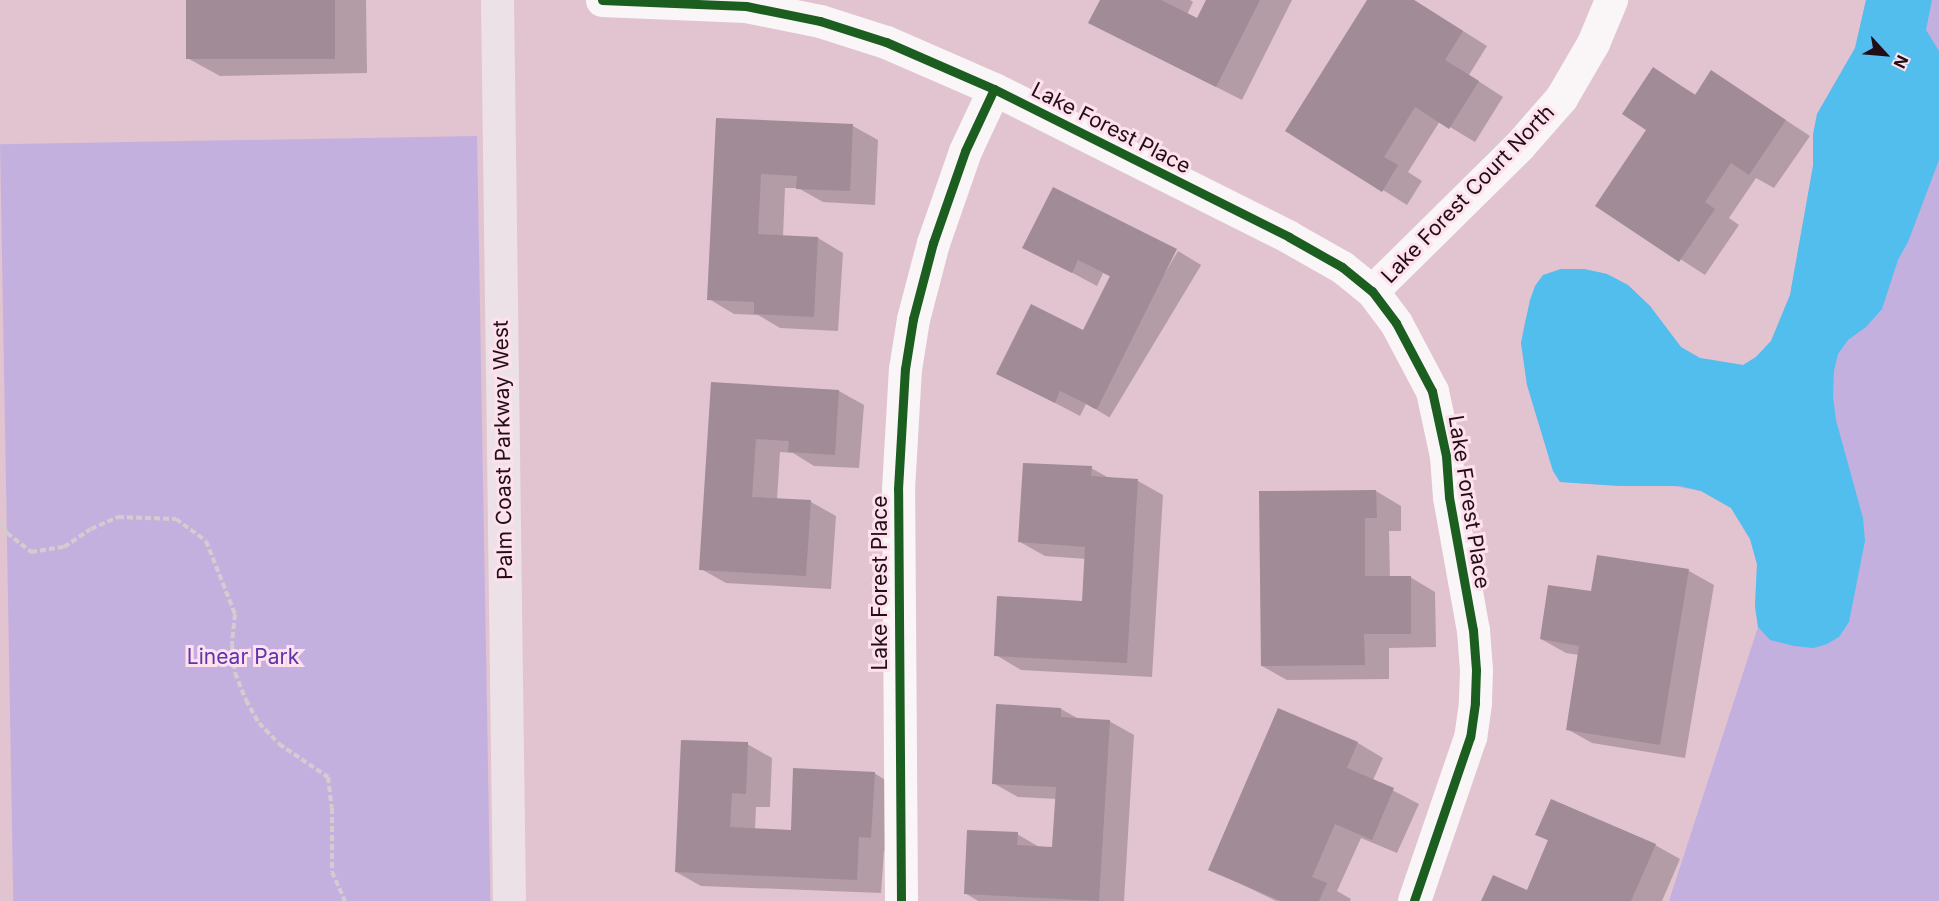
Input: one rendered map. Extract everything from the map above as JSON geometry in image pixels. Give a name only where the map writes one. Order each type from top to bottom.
[{"type":"main road","name":"Palm Coast Parkway West","points":[[497,0],[509,901]]},
{"type":"street","points":[[602,0],[746,6],[820,21],[886,42],[994,89]]},
{"type":"street","name":"Lake Forest Court North","points":[[1372,291],[1519,146],[1561,98],[1593,43],[1611,0]]},
{"type":"street","name":"Lake Forest Place","points":[[901,901],[898,489],[905,369],[913,319],[939,223],[965,151],[994,89],[1289,237],[1342,267],[1372,291],[1396,323],[1432,391],[1446,456],[1449,497],[1473,630],[1476,670],[1475,702],[1470,737],[1414,901]]},
{"type":"path","points":[[0,522],[7,533],[31,552],[64,547],[91,529],[118,517],[176,519],[206,541],[235,614],[232,645],[235,674],[246,700],[259,723],[279,744],[328,777],[332,808],[332,872],[345,901]]},
{"type":"green space","points":[[1866,0],[1939,0],[1939,901],[1669,901],[1758,627],[1755,606],[1757,564],[1750,539],[1731,508],[1701,491],[1662,484],[1620,486],[1560,482],[1553,471],[1527,385],[1521,343],[1525,321],[1535,286],[1543,275],[1561,269],[1584,269],[1607,274],[1628,285],[1650,306],[1681,347],[1700,358],[1743,365],[1756,357],[1771,341],[1790,295],[1813,166],[1813,135],[1817,114],[1855,48]]},
{"type":"green space","name":"Linear Park","points":[[477,136],[490,901],[13,901],[0,144]]},
{"type":"water","points":[[1866,0],[1932,0],[1926,30],[1939,51],[1939,160],[1908,242],[1898,260],[1882,309],[1866,327],[1848,340],[1838,354],[1834,371],[1833,396],[1836,420],[1863,518],[1865,541],[1849,622],[1839,637],[1814,648],[1770,640],[1758,627],[1755,606],[1757,564],[1750,539],[1731,508],[1701,491],[1680,486],[1620,486],[1560,482],[1553,471],[1527,385],[1521,343],[1530,300],[1535,286],[1543,275],[1561,269],[1584,269],[1607,274],[1628,285],[1650,306],[1681,347],[1700,358],[1743,365],[1756,357],[1771,341],[1790,295],[1813,166],[1813,135],[1817,114],[1855,48]]},
{"type":"building","points":[[186,0],[335,0],[335,59],[186,59]]},
{"type":"building","points":[[1100,0],[1161,0],[1197,18],[1206,0],[1260,0],[1216,87],[1088,23]]},
{"type":"building","points":[[1367,0],[1414,0],[1463,31],[1445,60],[1479,81],[1449,129],[1415,107],[1384,157],[1398,165],[1382,192],[1285,131]]},
{"type":"building","points":[[1653,67],[1695,95],[1711,70],[1786,120],[1749,175],[1731,163],[1705,202],[1715,209],[1679,262],[1595,206],[1646,130],[1622,114]]},
{"type":"building","points":[[716,118],[853,124],[850,191],[796,189],[797,176],[761,174],[758,234],[818,237],[814,317],[754,314],[754,302],[707,300]]},
{"type":"building","points":[[1053,187],[1177,249],[1097,409],[1060,391],[1055,403],[996,374],[1031,304],[1083,330],[1110,276],[1078,260],[1072,273],[1022,248]]},
{"type":"building","points":[[711,382],[839,390],[835,455],[788,452],[789,441],[756,439],[752,497],[811,500],[806,576],[699,570]]},
{"type":"building","points":[[1023,463],[1092,466],[1091,476],[1138,479],[1127,663],[994,656],[997,596],[1082,601],[1085,547],[1018,542]]},
{"type":"building","points":[[1376,490],[1377,518],[1365,518],[1365,576],[1411,576],[1411,634],[1364,634],[1365,665],[1261,666],[1259,491]]},
{"type":"building","points":[[1597,555],[1689,569],[1660,745],[1566,730],[1579,646],[1540,639],[1548,585],[1591,591]]},
{"type":"building","points":[[996,704],[1061,708],[1061,717],[1110,720],[1099,901],[964,894],[967,830],[1018,832],[1017,845],[1052,847],[1056,787],[992,784]]},
{"type":"building","points":[[1278,708],[1358,742],[1347,768],[1394,788],[1372,840],[1335,824],[1312,877],[1327,883],[1319,901],[1281,901],[1208,870]]},
{"type":"building","points":[[681,740],[748,742],[746,794],[732,793],[730,827],[791,830],[793,768],[875,772],[871,838],[859,837],[857,880],[675,872]]},
{"type":"building","points":[[1551,799],[1656,844],[1631,901],[1481,901],[1493,875],[1527,890],[1548,840],[1535,835]]},
{"type":"cycle path","points":[[602,0],[746,6],[820,21],[886,42],[994,89],[1289,237],[1342,267],[1372,291],[1396,323],[1432,391],[1446,456],[1449,497],[1473,630],[1476,670],[1475,703],[1470,737],[1414,901]]},
{"type":"cycle path","points":[[901,901],[898,489],[905,369],[913,319],[933,243],[965,151],[994,89]]}]
